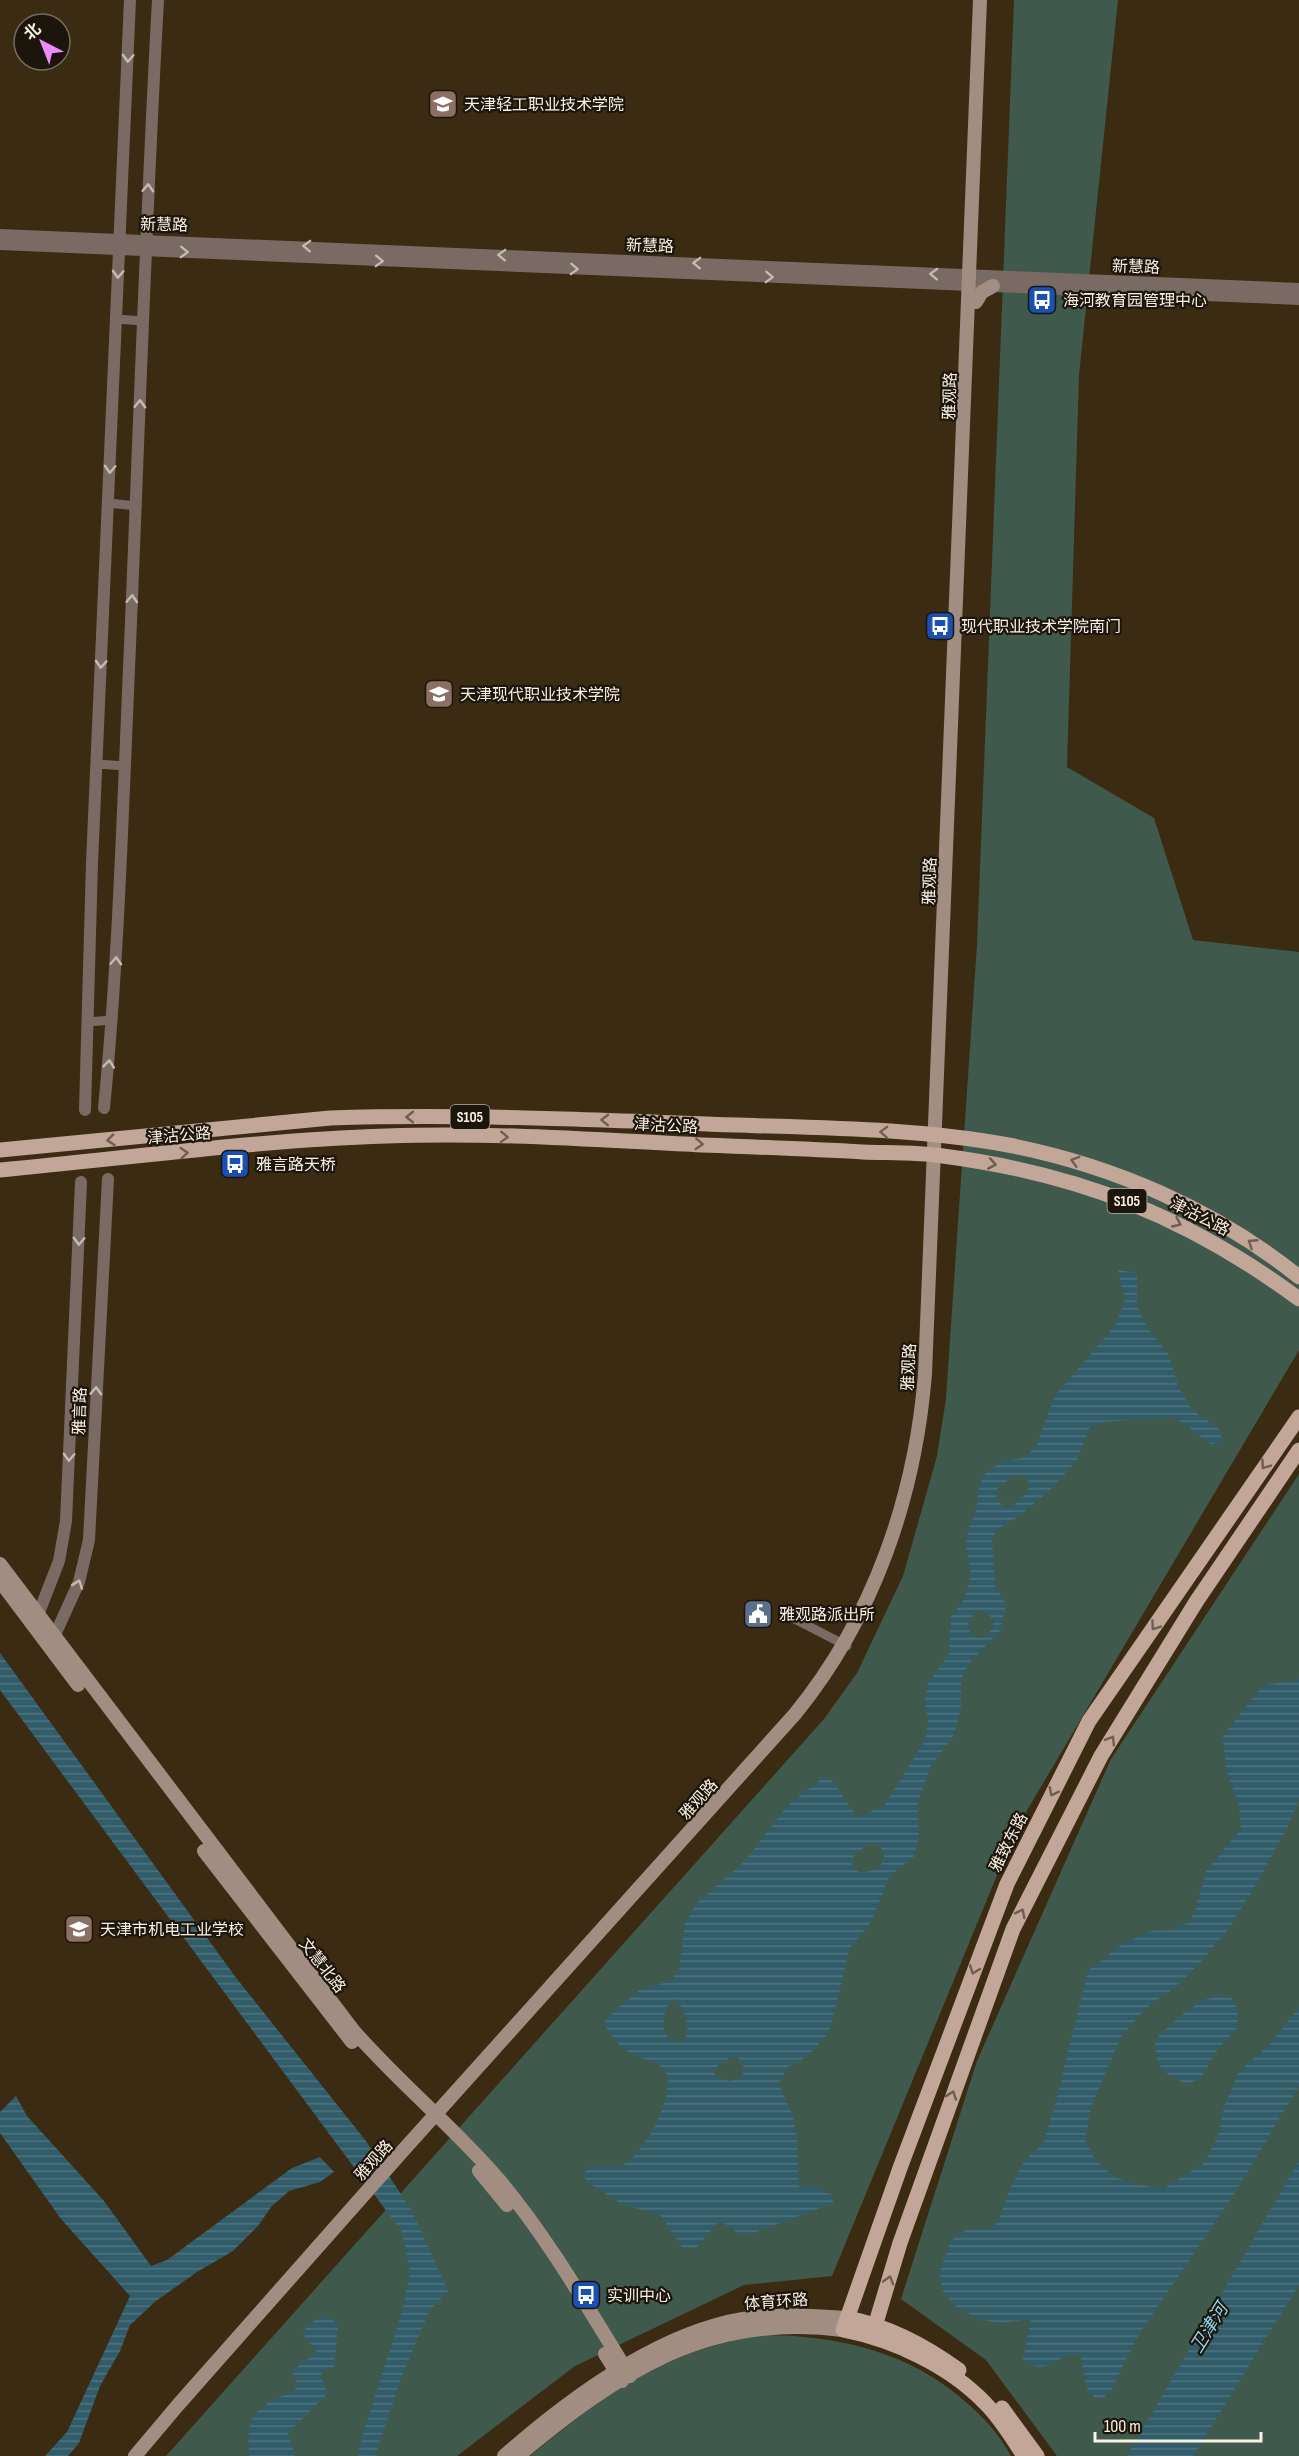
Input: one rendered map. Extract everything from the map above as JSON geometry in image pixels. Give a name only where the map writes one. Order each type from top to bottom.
[{"type":"main road","name":"雅观路","points":[[974,282],[981,0]]},
{"type":"main road","name":"雅观路","points":[[135,2456],[178,2405],[435,2121],[807,1699],[845,1645],[885,1560],[908,1484],[919,1436],[925,1374],[938,1136],[972,302],[990,0]]},
{"type":"main road","points":[[972,302],[992,281]]},
{"type":"main road","name":"津沽公路","points":[[0,1150],[330,1118],[383,1117],[622,1121],[938,1136],[1042,1152],[1138,1183],[1247,1239],[1299,1277]]},
{"type":"main road","name":"津沽公路","points":[[0,1170],[276,1142],[391,1135],[453,1135],[937,1155],[1037,1172],[1096,1188],[1132,1202],[1197,1232],[1247,1262],[1299,1299]]},
{"type":"main road","name":"雅致东路","points":[[846,2324],[900,2168],[1007,1884],[1089,1721],[1299,1417]]},
{"type":"main road","points":[[874,2331],[900,2243],[1013,1929],[1101,1756],[1196,1602],[1299,1450]]},
{"type":"main road","name":"文慧北路","points":[[0,1564],[353,2030],[435,2121]]},
{"type":"main road","name":"文慧北路","points":[[0,1581],[320,2004],[380,2075],[488,2168],[525,2212],[623,2374]]},
{"type":"main road","name":"雅观路","points":[[144,2456],[360,2204]]},
{"type":"main road","name":"体育环路","points":[[504,2456],[566,2406],[684,2337],[733,2322],[782,2316],[846,2324],[874,2331],[940,2356],[974,2381],[1008,2414],[1037,2456]]},
{"type":"main road","name":"体育环路","points":[[874,2331],[964,2384],[986,2403],[1024,2456]]},
{"type":"main road","name":"体育环路","points":[[518,2456],[623,2374]]},
{"type":"street","points":[[85,1110],[97,764],[130,0]]},
{"type":"street","points":[[104,1108],[113,1020],[137,506],[145,246],[158,0]]},
{"type":"street","name":"新慧路","points":[[0,235],[119,245]]},
{"type":"street","name":"新慧路","points":[[0,244],[145,246],[974,282],[1299,289]]},
{"type":"street","name":"新慧路","points":[[992,281],[1299,298]]},
{"type":"street","points":[[116,320],[143,321]]},
{"type":"street","points":[[108,503],[137,506]]},
{"type":"street","points":[[97,764],[125,766]]},
{"type":"street","points":[[87,1022],[113,1020]]},
{"type":"street","name":"雅言路","points":[[54,1637],[78,1582],[89,1539],[108,1179]]},
{"type":"street","name":"雅言路","points":[[38,1615],[56,1571],[66,1521],[81,1182]]},
{"type":"street","points":[[787,1615],[845,1645]]},
{"type":"green space","points":[[1014,0],[1118,0],[1079,375],[1067,767],[1154,818],[1193,940],[1299,952],[1299,1350],[1016,1829],[832,2276],[744,2285],[575,2366],[457,2456],[166,2456],[824,1719],[857,1673],[903,1576],[937,1456],[946,1399],[977,945]]},
{"type":"green space","points":[[1299,1474],[1299,2456],[1057,2456],[986,2360],[901,2299],[977,2061],[1111,1759]]},
{"type":"green space","points":[[761,2335],[817,2338],[844,2343],[871,2350],[921,2370],[945,2385],[973,2409],[997,2434],[1011,2456],[530,2456],[610,2395],[664,2364],[694,2352]]},
{"type":"water","points":[[1118,1270],[1137,1273],[1137,1307],[1149,1330],[1169,1355],[1178,1387],[1192,1410],[1218,1428],[1223,1442],[1211,1444],[1174,1417],[1103,1422],[1090,1427],[1077,1460],[1051,1489],[1017,1518],[999,1528],[992,1538],[995,1586],[1006,1604],[1000,1631],[971,1661],[961,1679],[961,1707],[954,1735],[931,1766],[918,1801],[919,1837],[914,1856],[889,1877],[871,1922],[850,1948],[829,2033],[806,2057],[786,2068],[779,2085],[792,2113],[797,2136],[799,2187],[814,2187],[832,2195],[833,2203],[756,2232],[740,2235],[720,2220],[696,2248],[682,2247],[661,2216],[620,2203],[590,2184],[583,2176],[588,2167],[617,2167],[629,2161],[648,2139],[663,2108],[667,2093],[668,2081],[662,2067],[632,2054],[613,2037],[604,2024],[610,2015],[641,1989],[668,1982],[679,1971],[685,1923],[697,1903],[745,1861],[787,1806],[825,1776],[835,1784],[858,1817],[884,1806],[925,1740],[928,1721],[925,1700],[928,1683],[949,1654],[951,1617],[965,1598],[971,1574],[966,1548],[968,1530],[977,1508],[979,1485],[986,1472],[1004,1461],[1023,1458],[1036,1447],[1055,1396],[1116,1324],[1125,1300]],"holes":[[[1016,1475],[1023,1476],[1029,1482],[1028,1492],[1013,1506],[1004,1508],[996,1497],[998,1487]],[[977,1611],[987,1613],[994,1620],[992,1629],[985,1637],[977,1638],[970,1632],[968,1622]],[[872,1842],[881,1847],[884,1857],[880,1868],[862,1873],[855,1870],[851,1862],[856,1853]],[[675,1999],[685,2014],[687,2031],[684,2042],[669,2039],[664,2031],[668,2005]],[[732,2056],[739,2059],[744,2068],[742,2078],[729,2081],[716,2076],[712,2070]]]},
{"type":"water","points":[[0,1653],[237,1979],[366,2141],[412,2211],[448,2291],[429,2311],[402,2376],[375,2456],[358,2456],[402,2312],[410,2272],[402,2232],[0,1690]]},
{"type":"water","points":[[1299,1679],[1299,1799],[1290,1822],[1228,1930],[1197,1966],[1173,1989],[1145,2009],[1121,2037],[1091,2107],[1085,2140],[1093,2156],[1112,2176],[1134,2184],[1163,2189],[1204,2163],[1217,2138],[1225,2104],[1239,2072],[1271,2043],[1299,2007],[1299,2086],[1233,2196],[1139,2334],[1111,2390],[1104,2397],[1096,2398],[1088,2392],[1080,2355],[1065,2357],[1040,2367],[1023,2360],[1031,2319],[1001,2323],[982,2320],[957,2308],[943,2292],[939,2273],[951,2241],[966,2230],[990,2229],[998,2222],[1011,2187],[1025,2160],[1043,2144],[1053,2113],[1088,1971],[1121,1945],[1151,1931],[1171,1930],[1189,1922],[1195,1912],[1206,1871],[1241,1829],[1239,1806],[1226,1769],[1223,1736],[1255,1695],[1266,1685]]},
{"type":"water","points":[[1220,1995],[1231,1998],[1238,2009],[1238,2027],[1215,2053],[1201,2078],[1187,2084],[1166,2073],[1162,2068],[1157,2057],[1155,2040],[1193,2007]]},
{"type":"water","points":[[16,2096],[27,2116],[104,2201],[151,2266],[167,2260],[292,2168],[320,2157],[334,2172],[320,2182],[289,2191],[271,2207],[258,2226],[233,2251],[197,2272],[156,2301],[130,2325],[120,2351],[100,2386],[79,2443],[68,2456],[45,2456],[67,2432],[130,2296],[61,2219],[0,2133],[0,2112]]},
{"type":"water","name":"卫津河","points":[[1299,2161],[1299,2285],[1193,2456],[1127,2456]]},
{"type":"water","points":[[320,2317],[331,2318],[338,2326],[334,2368],[325,2369],[320,2376],[328,2393],[288,2433],[295,2456],[249,2456],[250,2428],[255,2414],[268,2403],[298,2386],[292,2371],[317,2352],[303,2335],[307,2325]]},
{"type":"place","name":"天津轻工职业技术学院","points":[[443,104]]},
{"type":"place","name":"海河教育园管理中心","points":[[1042,300]]},
{"type":"place","name":"现代职业技术学院南门","points":[[940,626]]},
{"type":"place","name":"天津现代职业技术学院","points":[[439,694]]},
{"type":"place","name":"雅言路天桥","points":[[235,1164]]},
{"type":"place","name":"雅观路派出所","points":[[758,1614]]},
{"type":"place","name":"天津市机电工业学校","points":[[79,1929]]},
{"type":"place","name":"实训中心","points":[[586,2295]]}]
